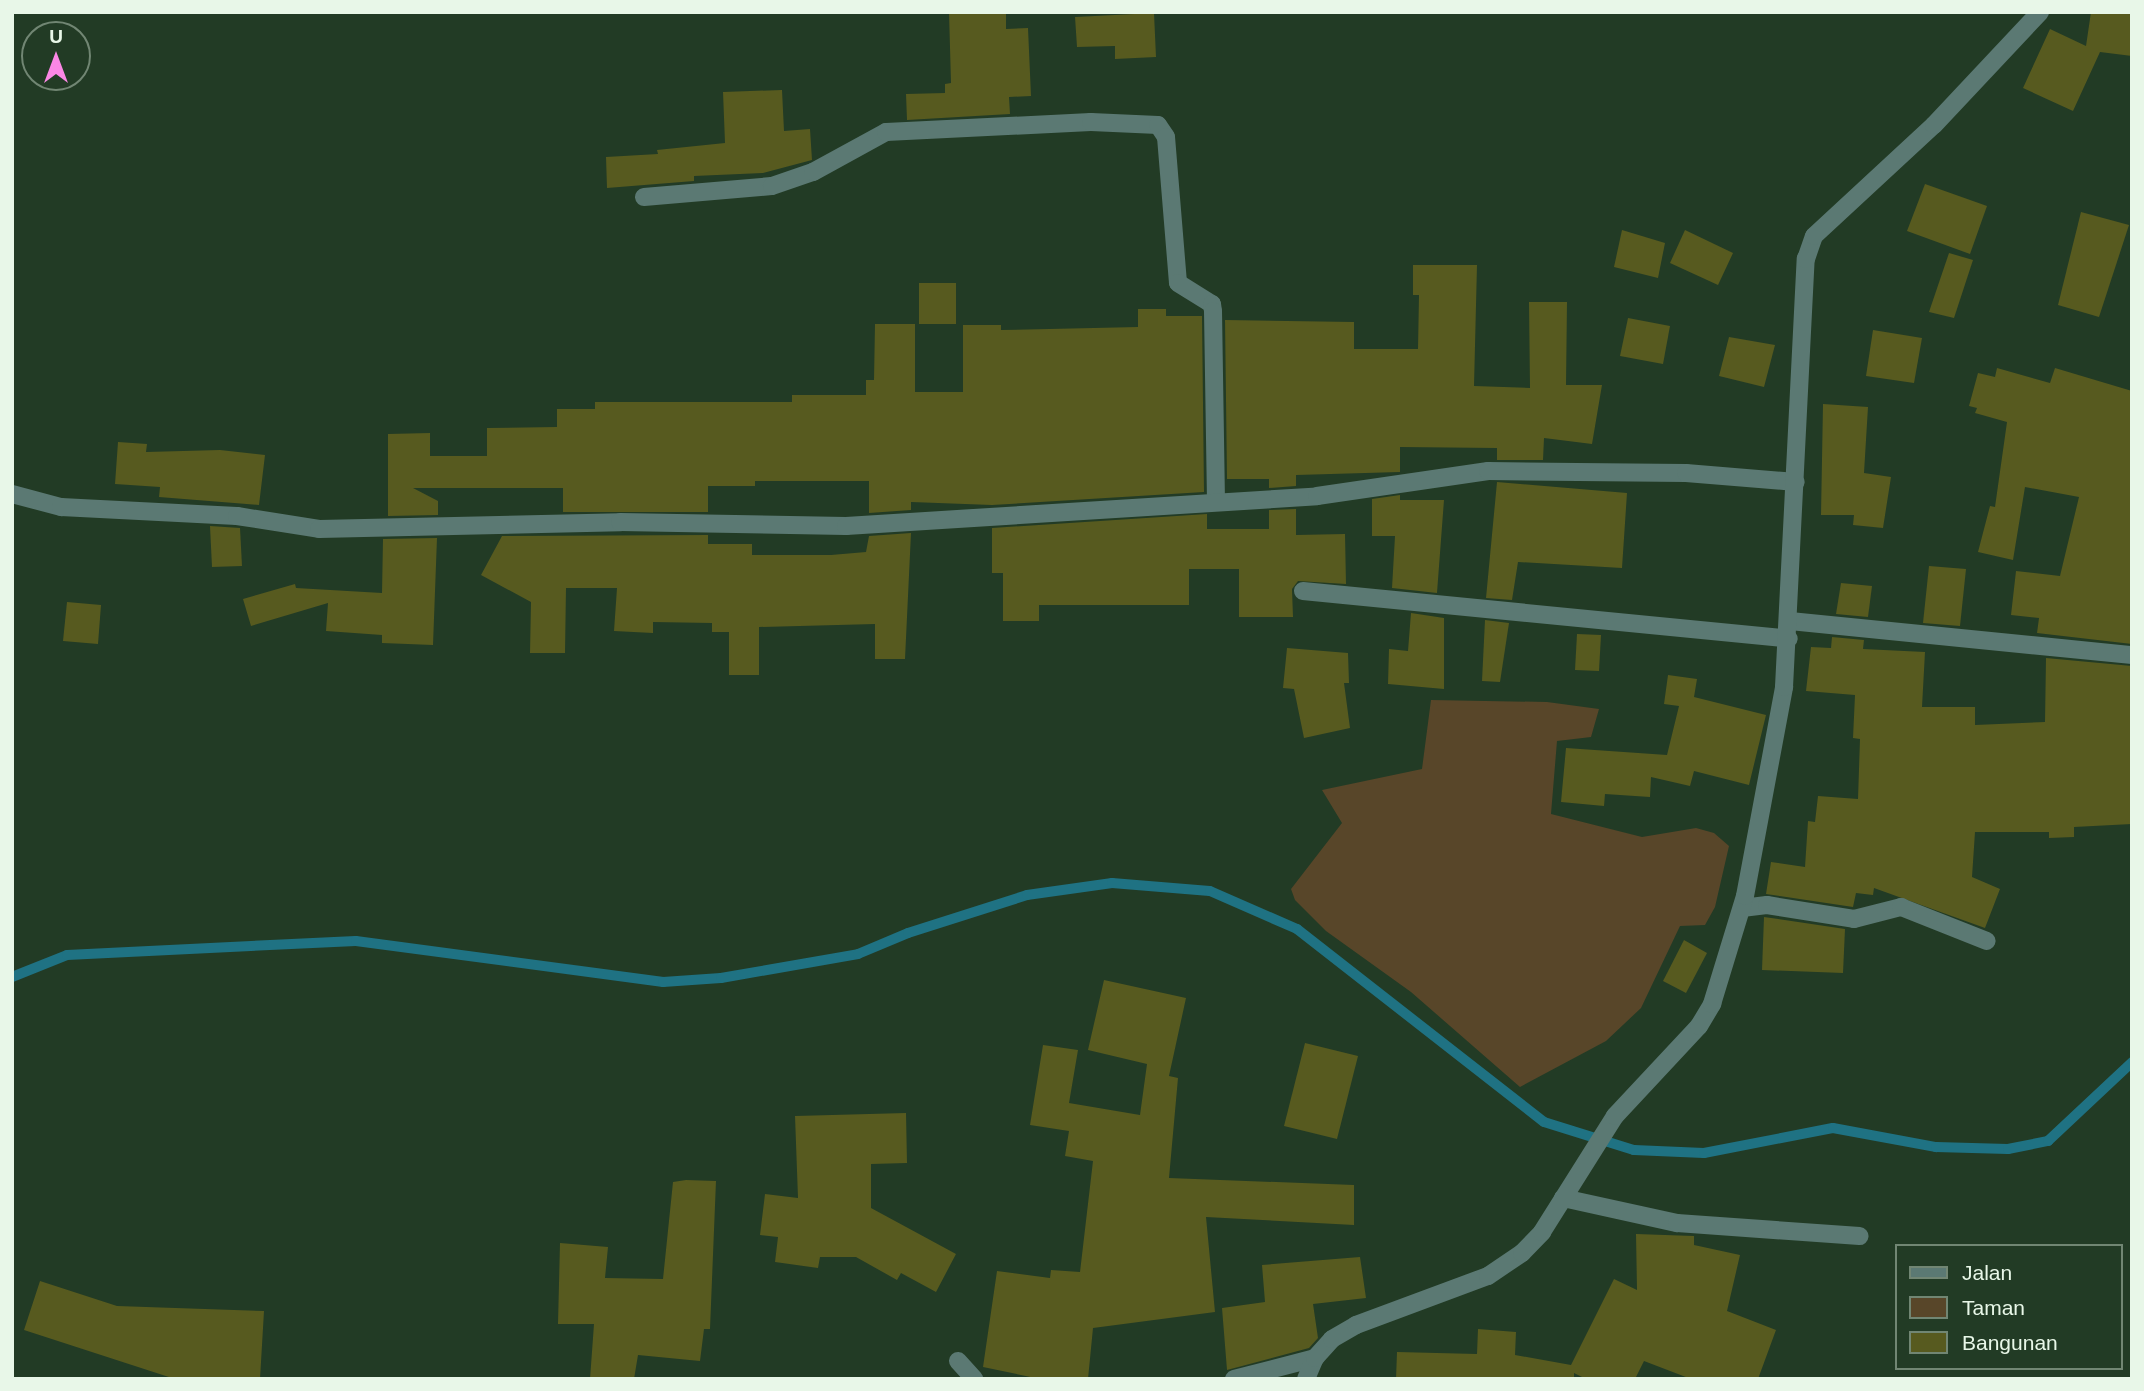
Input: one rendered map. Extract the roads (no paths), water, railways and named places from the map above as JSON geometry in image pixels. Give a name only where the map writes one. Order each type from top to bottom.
[{"type":"street","points":[[1306,1379],[1315,1358],[1332,1339],[1356,1325],[1488,1276],[1522,1253],[1542,1232],[1615,1116],[1699,1026],[1712,1004],[1742,908],[1784,687],[1790,621],[1806,259],[1814,236],[1934,125],[2040,12]]},
{"type":"street","points":[[644,197],[772,186],[813,172],[886,132],[1091,122],[1158,125],[1166,136],[1178,283],[1212,304],[1216,502]]},
{"type":"street","points":[[12,494],[61,507],[237,516],[318,529],[620,522],[846,526],[1317,496],[1488,471],[1686,472],[1796,482]]},
{"type":"street","points":[[1303,591],[1789,639]]},
{"type":"street","points":[[1790,621],[2132,655]]},
{"type":"street","points":[[1742,908],[1768,905],[1854,919],[1901,907],[1987,941]]},
{"type":"street","points":[[1567,1192],[1677,1223],[1860,1236]]},
{"type":"street","points":[[1234,1379],[1315,1358]]},
{"type":"street","points":[[958,1361],[974,1379]]},
{"type":"waterway","points":[[12,977],[67,955],[356,941],[663,982],[721,978],[858,954],[908,933],[1027,895],[1112,883],[1210,891],[1297,929],[1544,1122],[1634,1150],[1704,1153],[1833,1128],[1936,1147],[2008,1149],[2048,1141],[2132,1062]]}]
